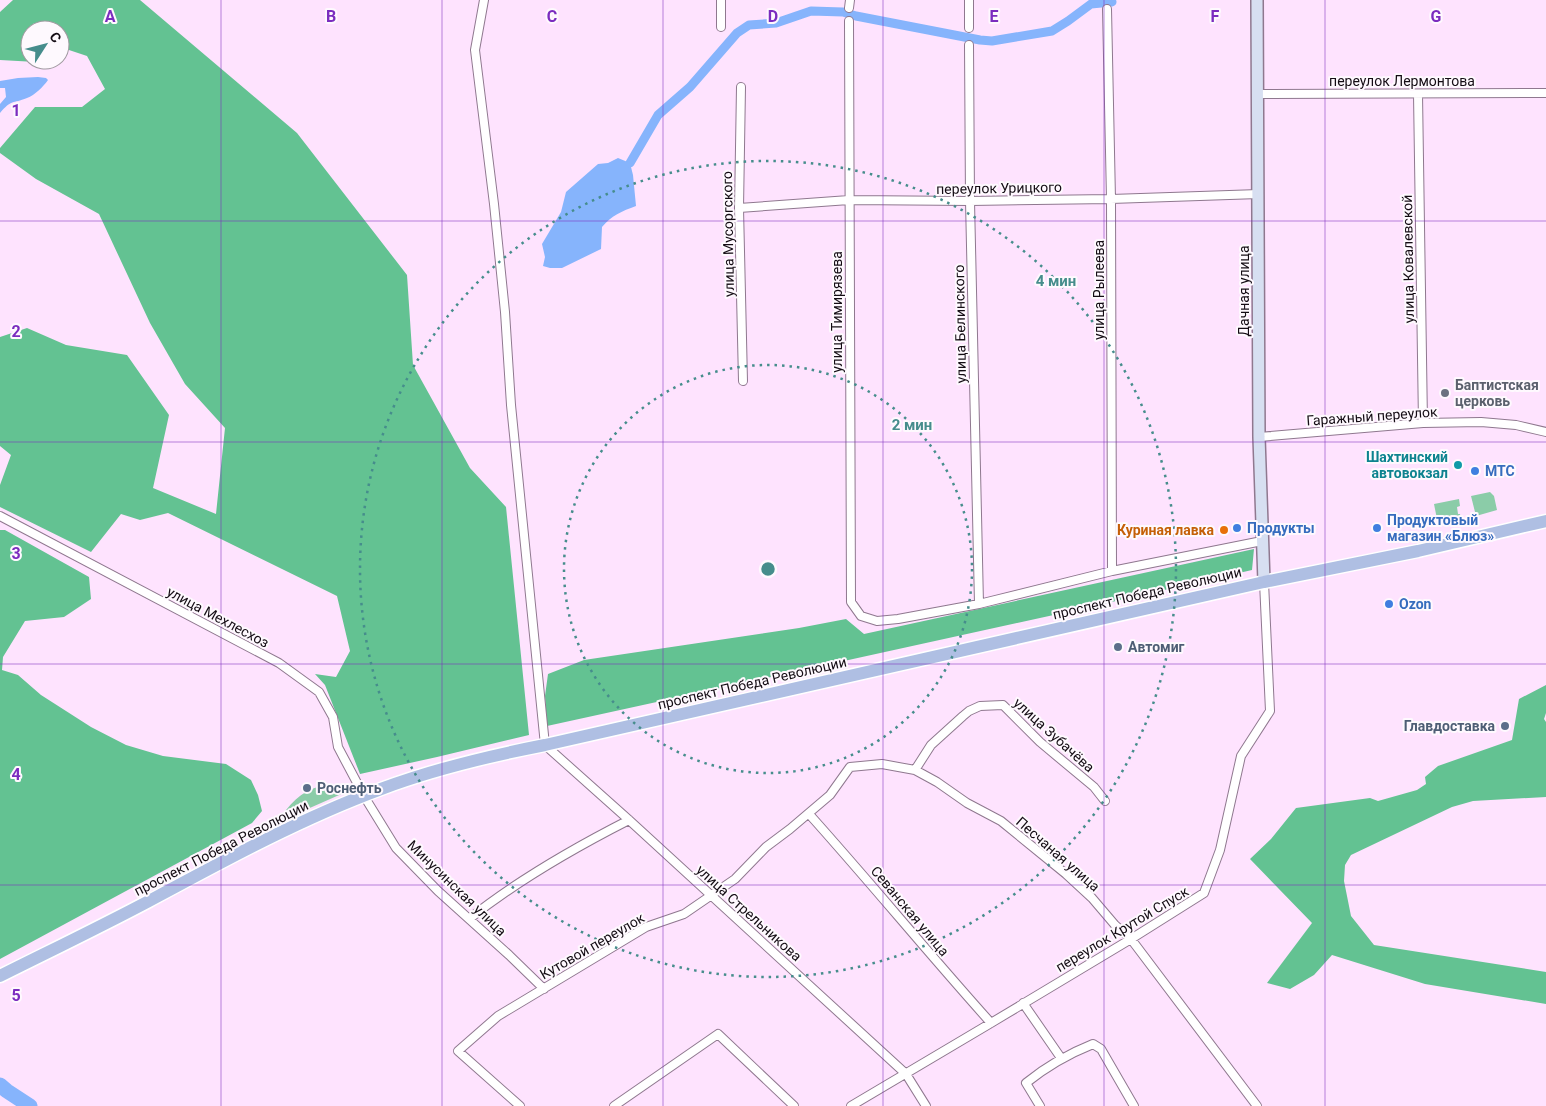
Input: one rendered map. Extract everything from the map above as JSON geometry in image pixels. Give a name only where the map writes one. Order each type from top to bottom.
[{"type":"main road","name":"проспект Победа Революции","points":[[0,976],[270,837],[364,796],[442,768],[1264,582],[1418,551],[1546,521]]},
{"type":"street","points":[[484,0],[475,50],[505,312],[511,405],[545,745]]},
{"type":"street","points":[[720,27],[721,0]]},
{"type":"street","points":[[969,0],[969,28]]},
{"type":"street","name":"Дачная улица","points":[[1257,0],[1259,437],[1264,582]]},
{"type":"street","name":"улица Рылеева","points":[[1107,9],[1111,199],[1112,571]]},
{"type":"street","name":"улица Тимирязева","points":[[849,21],[851,602],[861,616],[877,621],[979,604]]},
{"type":"street","name":"улица Белинского","points":[[969,45],[970,201],[979,604]]},
{"type":"street","name":"улица Мусоргского","points":[[741,87],[739,208],[743,381]]},
{"type":"street","name":"переулок Лермонтова","points":[[1257,94],[1546,93]]},
{"type":"street","name":"улица Ковалевской","points":[[1418,94],[1423,423]]},
{"type":"street","name":"переулок Урицкого","points":[[739,208],[849,200],[1111,199],[1259,194]]},
{"type":"street","name":"Гаражный переулок","points":[[1259,437],[1423,423],[1481,422],[1516,425],[1546,432]]},
{"type":"street","name":"улица Мехлесхоз","points":[[0,516],[279,663],[319,692],[332,718],[338,747],[364,796]]},
{"type":"street","points":[[979,604],[1112,571],[1262,541]]},
{"type":"street","name":"переулок Крутой Спуск","points":[[850,1106],[1131,939],[1204,893],[1220,850],[1241,756],[1270,711],[1264,582]]},
{"type":"street","name":"улица Зубачёва","points":[[915,770],[931,744],[963,716],[980,706],[1003,705],[1040,742],[1094,786],[1105,801]]},
{"type":"street","name":"улица Стрельникова","points":[[545,745],[630,820],[906,1074],[926,1106]]},
{"type":"street","name":"Песчаная улица","points":[[850,767],[882,764],[915,770],[938,782],[967,803],[1001,820],[1066,874],[1131,939],[1257,1106]]},
{"type":"street","name":"Кутовой переулок","points":[[520,1106],[458,1051],[498,1016],[646,927],[684,914],[735,879],[766,847],[809,814],[830,795],[850,767]]},
{"type":"street","name":"Минусинская улица","points":[[364,796],[396,848],[438,891],[509,954],[544,989]]},
{"type":"street","name":"Севанская улица","points":[[809,814],[991,1023]]},
{"type":"street","points":[[469,919],[542,868],[630,820]]},
{"type":"street","points":[[1023,1003],[1061,1058]]},
{"type":"street","points":[[614,1106],[718,1034],[794,1106]]},
{"type":"street","points":[[1040,1106],[1026,1083],[1061,1058],[1093,1044],[1101,1049],[1134,1106]]},
{"type":"green space","points":[[13,0],[140,0],[297,133],[407,275],[413,365],[470,468],[506,507],[529,735],[360,774],[325,685],[315,674],[336,677],[350,651],[337,596],[168,513],[140,520],[121,514],[91,552],[0,507],[0,485],[11,455],[0,446],[0,337],[27,328],[66,345],[127,355],[169,415],[153,488],[216,514],[225,428],[185,384],[150,323],[99,214],[36,179],[0,153],[0,148],[35,107],[82,107],[105,89],[87,56],[70,50],[70,20],[20,20],[20,61],[0,60],[0,12]]},
{"type":"green space","points":[[1490,492],[1494,496],[1497,510],[1476,516],[1471,496]]},
{"type":"green space","points":[[1459,499],[1460,506],[1457,507],[1461,519],[1438,524],[1434,504]]},
{"type":"green space","points":[[0,530],[5,530],[89,577],[91,599],[64,617],[25,621],[3,657],[2,670],[18,675],[41,695],[91,727],[126,745],[163,756],[226,764],[251,780],[258,795],[262,811],[252,823],[0,959]]},
{"type":"green space","points":[[1254,549],[1252,570],[547,726],[545,696],[548,674],[584,660],[799,628],[846,619],[864,634]]},
{"type":"green space","points":[[1546,685],[1546,713],[1544,719],[1546,722],[1546,797],[1473,801],[1452,807],[1351,855],[1345,865],[1344,881],[1351,916],[1374,945],[1546,972],[1546,1004],[1425,984],[1332,955],[1314,975],[1290,989],[1267,983],[1312,923],[1250,859],[1271,839],[1296,808],[1370,798],[1378,801],[1417,790],[1426,784],[1425,777],[1438,766],[1512,740],[1519,699]]},
{"type":"green space","points":[[321,786],[331,786],[346,792],[278,822],[286,810],[301,795]]},
{"type":"water","points":[[38,77],[48,80],[33,95],[10,104],[0,113],[0,104],[6,97],[5,88],[0,88],[0,81]]},
{"type":"water","points":[[618,158],[630,163],[636,206],[617,214],[602,227],[601,249],[562,268],[543,266],[545,257],[542,244],[561,212],[566,192],[598,164],[608,163]]},
{"type":"waterway","points":[[630,163],[658,115],[690,87],[737,33],[749,25],[776,23],[811,11],[843,12],[992,41],[1052,31],[1091,4],[1112,2]]},
{"type":"waterway","points":[[0,1085],[30,1106]]},
{"type":"place","name":"Баптистская церковь","points":[[1445,393]]},
{"type":"place","name":"Шахтинский автовокзал","points":[[1458,465]]},
{"type":"place","name":"МТС","points":[[1475,471]]},
{"type":"place","name":"Продукты","points":[[1237,528]]},
{"type":"place","name":"Продуктовый магазин «Блюз»","points":[[1377,528]]},
{"type":"place","name":"Куриная лавка","points":[[1224,530]]},
{"type":"place","name":"Ozon","points":[[1389,604]]},
{"type":"place","name":"Автомиг","points":[[1118,647]]},
{"type":"place","name":"Главдоставка","points":[[1505,726]]},
{"type":"place","name":"Роснефть","points":[[307,788]]}]
